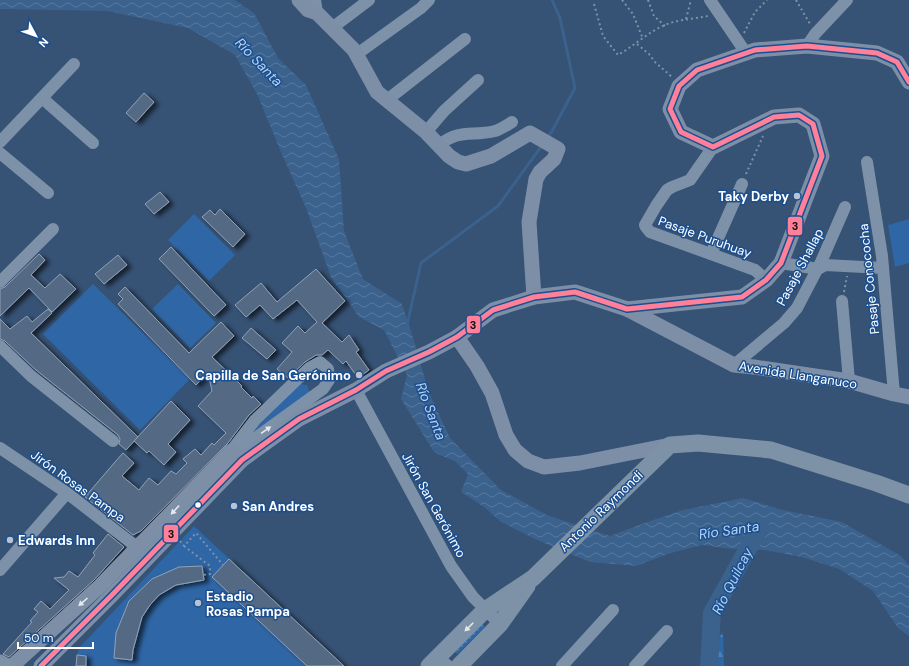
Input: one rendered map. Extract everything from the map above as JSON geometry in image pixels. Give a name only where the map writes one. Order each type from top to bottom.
[{"type":"highway","points":[[670,445],[698,443],[771,450],[909,495]]},
{"type":"highway","name":"Antonio Raymondi","points":[[533,578],[670,445]]},
{"type":"highway","points":[[438,663],[485,610],[533,578]]},
{"type":"highway","points":[[459,666],[500,624],[533,578]]},
{"type":"highway","points":[[0,663],[5,666]]},
{"type":"main road","points":[[299,0],[308,10],[316,6],[332,28],[354,50],[377,92],[426,132],[438,146],[458,162],[466,164],[492,156],[530,133],[558,149],[554,158],[540,172],[536,179],[530,222],[534,297]]},
{"type":"main road","points":[[12,666],[105,591],[171,533],[201,492],[236,455],[299,419],[356,390],[386,371],[429,352],[457,337],[493,310],[534,297],[574,292],[626,309],[742,297],[766,280],[781,263],[822,156],[813,124],[799,115],[774,117],[713,147],[681,132],[670,109],[679,86],[697,70],[755,50],[807,46],[878,52],[897,62],[909,82]]},
{"type":"main road","name":"Avenida Llanganuco","points":[[626,309],[734,365],[849,381],[902,396]]},
{"type":"main road","points":[[457,337],[477,366],[492,393],[506,435],[515,450],[528,461],[544,467],[580,463],[670,445]]},
{"type":"main road","points":[[41,666],[105,591],[138,548],[171,533]]},
{"type":"street","points":[[332,28],[369,0]]},
{"type":"street","points":[[357,54],[421,8],[429,0]]},
{"type":"street","points":[[710,0],[746,53]]},
{"type":"street","points":[[807,46],[815,34],[847,0]]},
{"type":"street","points":[[387,100],[465,39]]},
{"type":"street","points":[[0,142],[74,64]]},
{"type":"street","points":[[426,132],[444,111],[478,80]]},
{"type":"street","points":[[42,98],[93,143]]},
{"type":"street","points":[[438,146],[446,139],[458,134],[496,131],[512,122]]},
{"type":"street","name":"Pasaje Puruhuay","points":[[713,147],[690,180],[667,190],[645,225],[650,232],[755,270],[766,280]]},
{"type":"street","points":[[0,153],[48,193]]},
{"type":"street","name":"Pasaje Conococha","points":[[867,162],[878,226],[902,396]]},
{"type":"street","points":[[711,254],[742,184]]},
{"type":"street","name":"Pasaje Shallap","points":[[734,365],[784,323],[797,308],[818,268],[845,207]]},
{"type":"street","points":[[0,282],[52,229]]},
{"type":"street","points":[[781,263],[818,268],[826,265],[883,268]]},
{"type":"street","points":[[842,301],[849,381]]},
{"type":"street","points":[[0,346],[32,376],[113,441]]},
{"type":"street","points":[[320,362],[328,369],[330,380],[323,389],[254,439],[236,455],[255,420],[309,368],[320,362]]},
{"type":"street","name":"Jirón San Gerónimo","points":[[356,390],[451,566],[473,597],[500,624]]},
{"type":"street","name":"Jirón Rosas Pampa","points":[[0,448],[67,493],[138,548]]},
{"type":"street","points":[[0,570],[67,493]]},
{"type":"street","points":[[562,666],[613,610]]},
{"type":"street","points":[[636,666],[666,631]]},
{"type":"path","points":[[622,0],[633,14],[643,39]]},
{"type":"path","points":[[648,0],[654,16],[664,26]]},
{"type":"path","points":[[686,20],[691,0]]},
{"type":"path","points":[[738,40],[746,30],[755,12],[767,0]]},
{"type":"path","points":[[796,0],[815,34]]},
{"type":"path","points":[[594,4],[603,36],[618,56],[652,32],[664,26],[719,13]]},
{"type":"path","points":[[637,44],[649,54],[679,86]]},
{"type":"path","points":[[742,184],[762,137],[774,117]]},
{"type":"path","points":[[842,301],[849,266]]},
{"type":"path","points":[[171,533],[184,546],[210,566],[210,574],[203,575]]},
{"type":"path","points":[[184,546],[196,533],[223,565]]},
{"type":"green space","points":[[194,214],[235,255],[209,281],[168,240]]},
{"type":"green space","points":[[909,219],[909,263],[895,267],[888,225]]},
{"type":"green space","points":[[93,284],[190,379],[140,430],[43,334]]},
{"type":"green space","points":[[178,284],[216,323],[190,348],[152,309]]},
{"type":"green space","points":[[300,384],[307,385],[310,392],[247,436]]},
{"type":"green space","name":"Estadio Rosas Pampa","points":[[194,526],[344,666],[76,666],[77,655],[80,647]]},
{"type":"green space","points":[[481,622],[485,627],[457,654],[451,648]]},
{"type":"green space","points":[[723,632],[724,666],[715,666],[714,648]]},
{"type":"water","name":"Río Santa","points":[[0,0],[235,0],[254,13],[278,58],[306,85],[339,159],[344,231],[363,279],[402,304],[429,393],[450,438],[501,490],[547,515],[610,536],[683,510],[743,498],[783,510],[842,522],[901,556],[909,565],[909,636],[898,628],[873,591],[839,569],[802,557],[764,550],[733,549],[702,545],[671,553],[636,566],[590,562],[537,540],[501,522],[484,507],[461,492],[468,474],[456,462],[434,452],[401,399],[407,375],[384,330],[359,317],[331,277],[306,208],[258,96],[235,55],[188,28],[107,11],[0,9]]},
{"type":"building","points":[[144,93],[154,102],[136,122],[126,113]]},
{"type":"building","points":[[160,192],[169,202],[154,214],[145,204]]},
{"type":"building","points":[[220,209],[245,234],[233,247],[202,217],[210,210],[215,215]]},
{"type":"building","points":[[171,247],[226,305],[214,316],[159,259]]},
{"type":"building","points":[[39,254],[45,260],[31,275],[45,288],[60,274],[76,289],[52,312],[29,288],[0,316],[0,289],[5,287]]},
{"type":"building","points":[[118,255],[127,265],[104,284],[95,274]]},
{"type":"building","points":[[316,269],[345,301],[322,323],[342,342],[349,335],[359,350],[356,352],[369,370],[358,378],[346,361],[343,364],[328,350],[322,355],[316,355],[305,362],[288,378],[277,369],[292,352],[282,343],[298,326],[305,333],[317,322],[297,300],[273,319],[260,305],[246,317],[235,305],[261,283],[277,302]]},
{"type":"building","points":[[125,287],[189,353],[221,322],[234,336],[212,357],[242,386],[241,387],[252,398],[253,396],[261,404],[249,415],[228,443],[141,531],[133,535],[85,497],[123,453],[134,463],[122,476],[139,490],[149,478],[158,485],[171,471],[176,474],[187,463],[183,459],[195,449],[201,455],[212,443],[214,445],[226,433],[198,406],[212,391],[208,373],[196,385],[118,304],[123,299],[118,294]]},
{"type":"building","points":[[48,309],[52,313],[31,333],[138,437],[126,450],[119,444],[120,439],[118,435],[36,370],[5,341],[0,339],[0,319],[10,329],[27,316],[32,322]]},
{"type":"building","points":[[251,328],[276,350],[267,359],[242,338]]},
{"type":"building","points":[[171,401],[190,420],[168,444],[176,452],[164,465],[149,451],[147,453],[134,441]]},
{"type":"building","points":[[108,534],[124,547],[94,580],[9,657],[3,654],[32,622],[30,621],[38,612],[34,609],[41,601],[50,609],[69,590],[54,578],[64,577],[69,571],[78,577],[95,555],[93,553]]},
{"type":"building","points":[[229,559],[344,666],[307,666],[212,577]]},
{"type":"building","points":[[202,566],[204,580],[176,585],[159,595],[150,605],[142,617],[133,650],[132,660],[114,658],[116,633],[129,601],[152,579],[179,567]]},
{"type":"building","points":[[77,655],[86,656],[86,666],[76,666]]},
{"type":"waterway","points":[[547,138],[575,88],[560,18],[552,0]]},
{"type":"waterway","points":[[407,325],[421,263],[498,206],[543,144]]},
{"type":"waterway","name":"Río Quilcay","points":[[709,666],[712,613],[760,527]]},
{"type":"transit line","name":"3","points":[[41,666],[111,596],[242,460],[299,419],[356,390],[386,371],[429,352],[457,337],[493,310],[534,297],[575,292],[627,309],[742,297],[766,280],[781,263],[822,156],[813,124],[799,115],[774,117],[713,147],[681,132],[670,109],[679,86],[697,70],[755,50],[807,46],[877,53],[897,62],[909,82]]},
{"type":"place","name":"Taky Derby","points":[[797,196]]},
{"type":"place","name":"Capilla de San Gerónimo","points":[[359,375]]},
{"type":"place","name":"San Andres","points":[[234,506]]},
{"type":"place","name":"Edwards Inn","points":[[10,540]]},
{"type":"place","name":"Estadio Rosas Pampa","points":[[198,603]]}]
